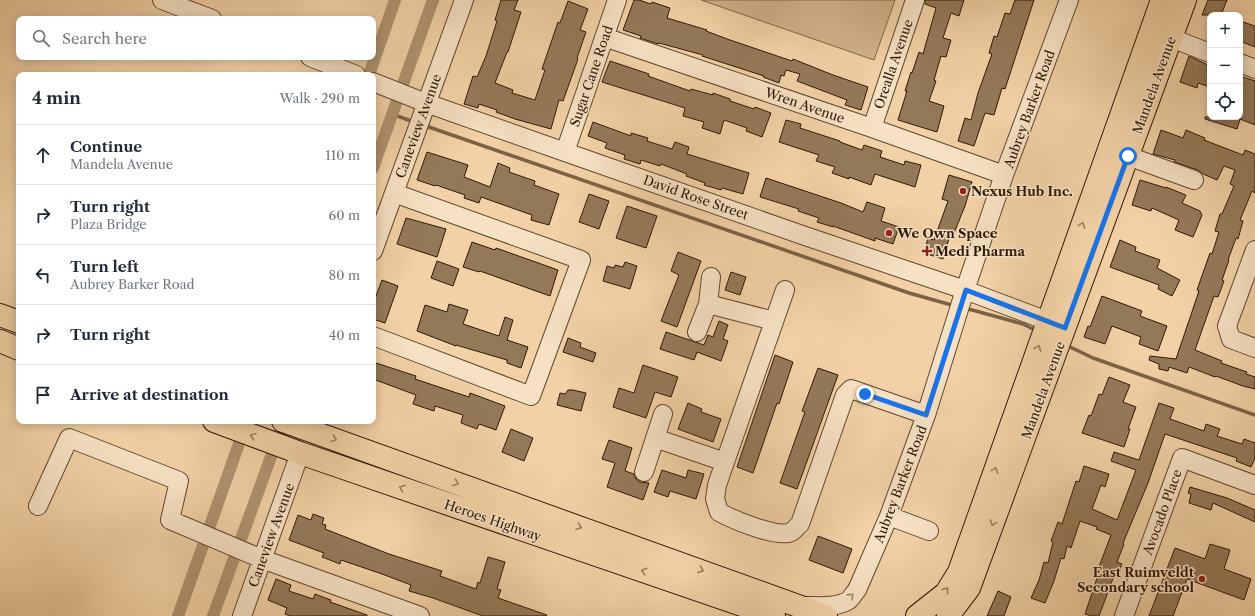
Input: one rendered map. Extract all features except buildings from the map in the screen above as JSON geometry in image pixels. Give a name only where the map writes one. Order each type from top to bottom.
[{"type":"main road","points":[[917,616],[946,593],[959,572],[1057,325],[1162,0]]},
{"type":"main road","name":"Mandela Avenue","points":[[948,616],[969,588],[1057,325],[1128,156],[1185,0]]},
{"type":"main road","points":[[0,315],[16,321]]},
{"type":"main road","points":[[0,342],[16,347]]},
{"type":"main road","name":"Heroes Highway","points":[[222,424],[294,451],[774,616]]},
{"type":"main road","name":"Heroes Highway","points":[[300,425],[826,616]]},
{"type":"main road","points":[[962,616],[963,604],[969,588]]},
{"type":"street","points":[[162,0],[204,16]]},
{"type":"street","name":"Caneview Avenue","points":[[376,243],[425,102],[464,0]]},
{"type":"street","name":"Sugar Cane Road","points":[[566,152],[617,0]]},
{"type":"street","name":"Orealla Avenue","points":[[872,128],[915,0]]},
{"type":"street","name":"Aubrey Barker Road","points":[[801,606],[827,606],[839,604],[848,600],[857,590],[889,516],[926,415],[1004,175],[1069,0]]},
{"type":"street","name":"Wren Avenue","points":[[604,38],[872,128],[1004,175]]},
{"type":"street","points":[[1171,38],[1207,52]]},
{"type":"street","points":[[318,60],[348,72]]},
{"type":"street","points":[[1243,65],[1255,69]]},
{"type":"street","name":"David Rose Street","points":[[376,83],[425,102],[805,236],[966,290],[1057,325]]},
{"type":"street","points":[[1128,156],[1194,180]]},
{"type":"street","points":[[376,337],[531,396],[582,260],[394,193]]},
{"type":"street","points":[[1255,250],[1227,326],[1231,339],[1255,348]]},
{"type":"street","points":[[697,332],[708,304],[711,277]]},
{"type":"street","points":[[785,290],[717,485],[715,499],[719,512],[777,534],[790,533],[800,524],[845,395],[851,389],[926,415]]},
{"type":"street","points":[[708,304],[774,320]]},
{"type":"street","points":[[644,472],[663,414]]},
{"type":"street","points":[[38,506],[69,438],[179,481],[170,520],[262,559],[420,616]]},
{"type":"street","points":[[655,438],[725,462]]},
{"type":"street","name":"Caneview Avenue","points":[[242,616],[262,559],[294,451]]},
{"type":"street","name":"Avocado Place","points":[[1124,616],[1182,458],[1255,485]]},
{"type":"street","points":[[889,516],[929,531]]},
{"type":"shaded area","points":[[701,0],[895,0],[874,60]]},
{"type":"waterway","points":[[376,55],[395,0]]},
{"type":"waterway","points":[[376,160],[433,0]]},
{"type":"waterway","points":[[370,72],[374,60]]},
{"type":"waterway","points":[[392,114],[414,122]]},
{"type":"waterway","points":[[423,125],[909,293],[955,306]]},
{"type":"waterway","points":[[965,308],[1023,324],[1037,331]]},
{"type":"waterway","points":[[1066,345],[1093,358],[1255,415]]},
{"type":"waterway","points":[[178,616],[246,424]]},
{"type":"waterway","points":[[213,616],[283,424]]},
{"type":"place","name":"Nexus Hub Inc.","points":[[963,191]]},
{"type":"place","name":"We Own Space","points":[[889,233]]},
{"type":"place","name":"Medi Pharma","points":[[927,251]]},
{"type":"place","name":"East Ruimveldt Secondary school","points":[[1202,579]]},
{"type":"route","points":[[865,394],[926,415],[966,290],[1065,328],[1128,156]]}]
